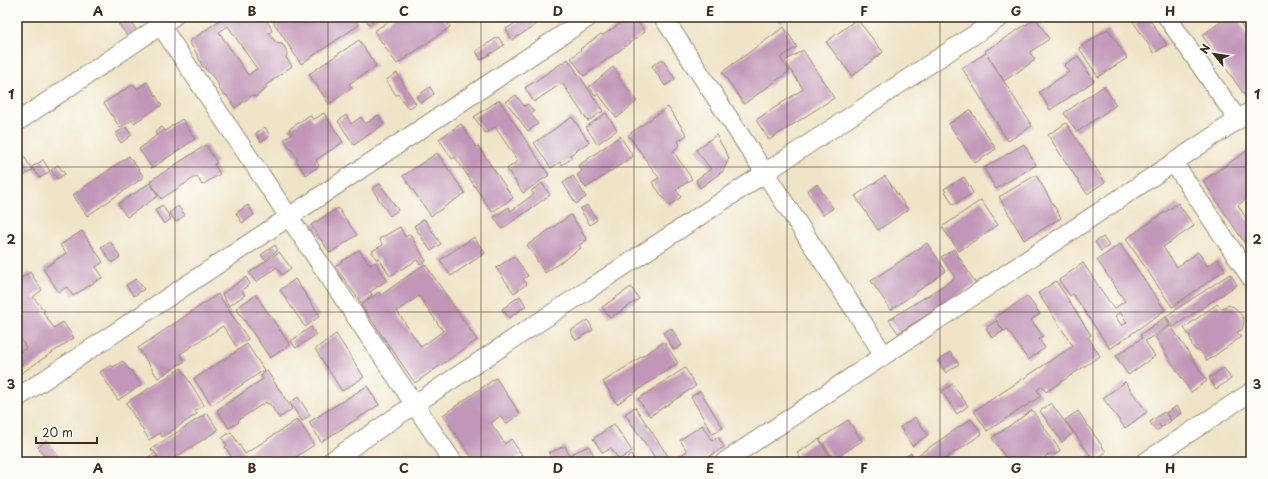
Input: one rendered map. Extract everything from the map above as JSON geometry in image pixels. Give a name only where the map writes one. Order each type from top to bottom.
[{"type":"street","points":[[17,398],[590,17]]},
{"type":"street","points":[[663,17],[884,355]]},
{"type":"street","points":[[330,462],[415,404],[1001,17]]},
{"type":"street","points":[[724,462],[1244,116],[1167,17]]},
{"type":"street","points":[[17,122],[162,20],[289,217],[453,462]]},
{"type":"street","points":[[1174,163],[1251,278]]},
{"type":"street","points":[[1145,462],[1251,392]]},
{"type":"building","points":[[114,17],[128,17],[137,31],[128,37]]},
{"type":"building","points":[[224,17],[262,17],[270,26],[272,31],[269,33],[276,43],[282,44],[286,49],[286,57],[292,66],[265,86],[267,88],[255,97],[253,95],[235,108],[227,96],[219,89],[218,84],[210,73],[202,66],[197,54],[189,42]],"holes":[[[228,26],[257,69],[248,75],[219,32]]]},
{"type":"building","points":[[270,17],[301,17],[305,23],[313,17],[353,17],[359,25],[301,64]]},
{"type":"building","points":[[364,17],[380,17],[369,24]]},
{"type":"building","points":[[395,17],[443,17],[450,27],[397,64],[374,31]]},
{"type":"building","points":[[525,17],[531,17],[536,25],[512,40],[506,29]]},
{"type":"building","points":[[630,17],[634,17],[645,32],[584,76],[571,58],[581,50],[580,49],[601,34],[603,35]]},
{"type":"building","points":[[777,17],[788,17],[781,23]]},
{"type":"building","points":[[1130,17],[1148,17],[1167,45],[1154,53]]},
{"type":"building","points":[[1228,17],[1237,17],[1251,42],[1251,99],[1249,101],[1202,35]]},
{"type":"building","points":[[1036,18],[1049,39],[1030,52],[1035,60],[1004,81],[988,56],[1032,126],[1008,141],[962,68],[986,53],[985,51]]},
{"type":"building","points":[[857,19],[883,52],[852,76],[826,42]]},
{"type":"building","points":[[784,27],[797,47],[780,58],[790,71],[744,104],[722,72]]},
{"type":"building","points":[[1108,29],[1127,58],[1098,77],[1079,48]]},
{"type":"building","points":[[498,37],[504,45],[481,60],[476,51]]},
{"type":"building","points":[[359,40],[376,66],[349,84],[352,88],[329,104],[309,74]]},
{"type":"building","points":[[803,50],[834,98],[769,140],[756,120],[803,89],[785,61]]},
{"type":"building","points":[[1078,56],[1094,81],[1050,110],[1039,92],[1069,72],[1064,65]]},
{"type":"building","points":[[568,59],[603,111],[588,121],[562,83],[534,102],[525,88]]},
{"type":"building","points":[[662,59],[675,79],[665,86],[652,66]]},
{"type":"building","points":[[613,67],[620,76],[618,77],[637,101],[617,118],[598,94],[596,96],[589,87]]},
{"type":"building","points":[[397,73],[416,104],[408,109],[386,80]]},
{"type":"building","points":[[147,82],[162,105],[134,123],[132,120],[120,128],[104,103],[134,84],[137,89]]},
{"type":"building","points":[[1104,86],[1116,105],[1077,132],[1064,113]]},
{"type":"building","points":[[430,87],[434,94],[421,103],[416,97]]},
{"type":"building","points":[[516,95],[524,106],[528,104],[534,112],[531,114],[538,124],[528,131],[506,102]]},
{"type":"building","points":[[499,100],[549,175],[523,193],[507,169],[518,161],[495,127],[485,133],[474,117]]},
{"type":"building","points":[[668,107],[687,135],[678,141],[680,145],[673,151],[692,179],[676,190],[681,197],[669,206],[652,182],[659,178],[628,135]]},
{"type":"building","points":[[970,110],[996,149],[975,163],[949,124]]},
{"type":"building","points":[[324,113],[343,142],[316,160],[319,166],[306,175],[296,160],[298,159],[284,139],[292,134],[289,129],[310,115],[313,120]]},
{"type":"building","points":[[606,113],[617,130],[597,144],[586,127]]},
{"type":"building","points":[[346,115],[351,124],[361,117],[365,124],[378,115],[384,124],[354,145],[338,121]]},
{"type":"building","points":[[572,117],[589,142],[570,155],[572,158],[562,165],[560,162],[551,168],[534,143]]},
{"type":"building","points":[[182,119],[195,139],[152,168],[139,149],[157,135],[155,132],[162,127],[165,131]]},
{"type":"building","points":[[1066,123],[1105,182],[1087,194],[1048,135]]},
{"type":"building","points":[[461,124],[476,147],[478,146],[513,198],[492,212],[455,157],[452,159],[439,139]]},
{"type":"building","points":[[126,127],[132,135],[121,143],[115,134]]},
{"type":"building","points":[[265,127],[270,136],[261,142],[256,133]]},
{"type":"building","points":[[716,135],[729,158],[723,171],[700,188],[696,180],[711,169],[696,150]]},
{"type":"building","points":[[620,136],[633,156],[586,188],[577,175],[582,171],[578,166]]},
{"type":"building","points":[[1024,144],[1036,165],[996,189],[984,168]]},
{"type":"building","points":[[206,145],[217,163],[214,164],[220,174],[202,185],[197,176],[161,199],[150,181]]},
{"type":"building","points":[[1251,148],[1251,196],[1238,205],[1247,220],[1251,218],[1251,252],[1203,181]]},
{"type":"building","points":[[437,153],[465,193],[431,216],[403,176]]},
{"type":"building","points":[[22,154],[33,170],[19,179],[17,176],[17,158]]},
{"type":"building","points":[[129,156],[144,177],[87,216],[73,195]]},
{"type":"building","points":[[43,160],[50,171],[40,178],[32,167]]},
{"type":"building","points":[[58,165],[65,174],[57,179],[51,170]]},
{"type":"building","points":[[1036,175],[1061,218],[1024,240],[999,197]]},
{"type":"building","points":[[573,176],[586,197],[576,204],[563,183]]},
{"type":"building","points":[[885,176],[908,210],[878,230],[855,196]]},
{"type":"building","points":[[964,177],[973,193],[953,205],[944,189]]},
{"type":"building","points":[[150,183],[158,196],[127,217],[118,204]]},
{"type":"building","points":[[542,183],[550,195],[502,229],[494,217],[509,207],[511,211],[534,194],[531,191]]},
{"type":"building","points":[[380,184],[398,210],[390,216],[372,189]]},
{"type":"building","points":[[817,184],[833,208],[823,215],[807,191]]},
{"type":"building","points":[[981,200],[998,225],[959,251],[942,227]]},
{"type":"building","points":[[1178,203],[1194,226],[1163,247],[1177,267],[1198,252],[1208,266],[1218,259],[1225,270],[1172,307],[1126,239]]},
{"type":"building","points":[[162,205],[171,219],[164,224],[155,210]]},
{"type":"building","points":[[248,205],[254,215],[242,223],[236,213]]},
{"type":"building","points":[[587,205],[597,220],[590,225],[580,209]]},
{"type":"building","points":[[178,206],[185,215],[176,222],[169,213]]},
{"type":"building","points":[[338,208],[357,235],[330,253],[311,225]]},
{"type":"building","points":[[571,215],[587,240],[579,245],[581,248],[545,273],[527,245]]},
{"type":"building","points":[[424,219],[441,244],[431,251],[414,226]]},
{"type":"building","points":[[400,227],[405,237],[410,234],[426,261],[420,264],[417,260],[390,276],[379,258],[376,259],[372,251],[383,245],[379,239]]},
{"type":"building","points":[[82,231],[103,262],[96,267],[103,277],[73,296],[67,287],[59,292],[43,269],[66,253],[60,245]]},
{"type":"building","points":[[474,237],[485,253],[451,276],[440,260]]},
{"type":"building","points":[[1103,237],[1109,246],[1101,251],[1095,242]]},
{"type":"building","points":[[110,241],[120,257],[112,263],[101,247]]},
{"type":"building","points":[[927,243],[946,271],[891,310],[871,281]]},
{"type":"building","points":[[1120,244],[1165,310],[1110,349],[1073,294],[1070,296],[1059,280],[1083,263],[1114,309],[1125,301],[1097,260]],"holes":[[[1120,312],[1127,322],[1122,326],[1115,316]]]},
{"type":"building","points":[[275,245],[278,250],[265,260],[261,255]]},
{"type":"building","points":[[954,249],[976,284],[898,333],[889,320],[955,278],[941,257]]},
{"type":"building","points":[[359,250],[370,265],[375,262],[387,280],[370,292],[372,295],[361,303],[335,266]]},
{"type":"building","points":[[279,252],[291,268],[282,275],[277,267],[256,282],[249,273]]},
{"type":"building","points":[[514,256],[528,276],[523,279],[527,284],[514,293],[496,268]]},
{"type":"building","points":[[425,264],[477,340],[415,383],[361,305],[379,292],[381,295]],"holes":[[[419,296],[443,331],[421,347],[397,311]]]},
{"type":"building","points":[[30,272],[42,290],[33,297],[45,311],[43,312],[54,328],[63,322],[74,338],[17,376],[17,354],[26,348],[20,338],[17,340],[17,281]]},
{"type":"building","points":[[1230,274],[1237,285],[1173,327],[1166,316]]},
{"type":"building","points":[[246,277],[250,284],[242,290],[245,295],[229,306],[222,294]]},
{"type":"building","points":[[136,279],[144,289],[134,296],[126,285]]},
{"type":"building","points":[[295,279],[320,316],[305,327],[280,290]]},
{"type":"building","points":[[1056,281],[1091,335],[1088,337],[1100,356],[1046,392],[1042,386],[1037,390],[1041,396],[987,431],[974,411],[1073,346],[1038,293]]},
{"type":"building","points":[[631,287],[639,299],[610,318],[602,307]]},
{"type":"building","points":[[218,294],[248,339],[236,346],[223,326],[180,354],[185,361],[158,378],[138,348]]},
{"type":"building","points":[[256,295],[290,345],[270,358],[236,308]]},
{"type":"building","points":[[520,296],[526,306],[509,318],[502,309]]},
{"type":"building","points":[[1027,296],[1040,314],[1031,320],[1043,336],[1039,339],[1045,348],[1028,360],[1007,329],[1004,331],[995,318]]},
{"type":"building","points":[[1217,304],[1221,308],[1229,305],[1234,307],[1242,316],[1244,321],[1242,330],[1237,332],[1241,337],[1207,361],[1201,352],[1192,346],[1190,336],[1184,328]]},
{"type":"building","points":[[1165,317],[1170,325],[1145,341],[1155,356],[1128,375],[1116,356],[1142,338],[1140,335]]},
{"type":"building","points":[[588,320],[593,330],[576,340],[570,331]]},
{"type":"building","points":[[996,321],[1003,331],[992,338],[986,328]]},
{"type":"building","points":[[1171,326],[1207,381],[1191,392],[1155,337]]},
{"type":"building","points":[[311,327],[316,335],[296,348],[291,341]]},
{"type":"building","points":[[671,328],[682,345],[674,350],[663,333]]},
{"type":"building","points":[[336,334],[364,377],[342,391],[315,349]]},
{"type":"building","points":[[664,342],[678,363],[617,404],[603,382]]},
{"type":"building","points":[[247,344],[264,370],[212,405],[194,379]]},
{"type":"building","points":[[950,352],[959,364],[946,373],[938,361]]},
{"type":"building","points":[[123,361],[141,385],[118,400],[100,372],[111,365],[113,367]]},
{"type":"building","points":[[181,368],[204,405],[195,411],[197,414],[162,437],[160,433],[149,440],[126,403]]},
{"type":"building","points":[[685,368],[696,386],[650,416],[638,399]]},
{"type":"building","points":[[1224,368],[1231,379],[1216,389],[1209,378]]},
{"type":"building","points":[[267,371],[292,409],[279,418],[269,403],[267,404],[266,402],[238,420],[239,422],[229,428],[217,410],[263,379],[261,376]]},
{"type":"building","points":[[496,378],[520,414],[506,424],[500,416],[491,423],[505,444],[511,439],[522,455],[512,462],[475,462],[443,415]]},
{"type":"building","points":[[1125,382],[1147,412],[1125,428],[1103,398]]},
{"type":"building","points":[[952,384],[968,406],[957,414],[942,392]]},
{"type":"building","points":[[367,386],[379,405],[321,442],[309,422]]},
{"type":"building","points":[[700,391],[723,428],[713,434],[691,397]]},
{"type":"building","points":[[298,397],[310,415],[302,421],[290,403]]},
{"type":"building","points":[[1051,403],[1073,433],[1062,442],[1040,411]]},
{"type":"building","points":[[1177,406],[1182,413],[1171,420],[1166,413]]},
{"type":"building","points":[[635,407],[672,462],[658,462],[625,414]]},
{"type":"building","points":[[1032,410],[1060,450],[1055,455],[1052,453],[1045,457],[1045,462],[1009,462],[992,438]]},
{"type":"building","points":[[1078,411],[1106,452],[1094,461],[1065,420]]},
{"type":"building","points":[[1164,412],[1171,421],[1162,427],[1158,424],[1161,428],[1156,431],[1150,422]]},
{"type":"building","points":[[207,413],[218,430],[168,462],[161,462],[151,449]]},
{"type":"building","points":[[915,417],[928,435],[912,446],[900,427]]},
{"type":"building","points":[[298,419],[314,445],[288,462],[235,462],[225,447],[227,445],[222,438],[231,432],[245,454]]},
{"type":"building","points":[[971,419],[982,434],[940,462],[923,462],[918,455]]},
{"type":"building","points":[[848,420],[862,441],[839,456],[843,462],[835,462],[820,439]]},
{"type":"building","points":[[614,424],[632,451],[619,460],[611,448],[603,453],[593,439]]},
{"type":"building","points":[[702,425],[712,441],[718,437],[724,447],[701,462],[680,462],[677,458],[687,451],[680,440]]},
{"type":"building","points":[[819,439],[833,462],[803,462],[797,453]]},
{"type":"building","points":[[47,440],[59,457],[51,462],[48,462],[38,447]]},
{"type":"building","points":[[565,446],[569,455],[589,446],[594,456],[582,462],[554,462],[549,453]]},
{"type":"building","points":[[155,453],[160,462],[141,462]]},
{"type":"building","points":[[911,453],[917,462],[897,462]]},
{"type":"building","points":[[631,455],[635,462],[628,462],[626,459]]},
{"type":"building","points":[[1089,455],[1094,462],[1080,462]]}]
